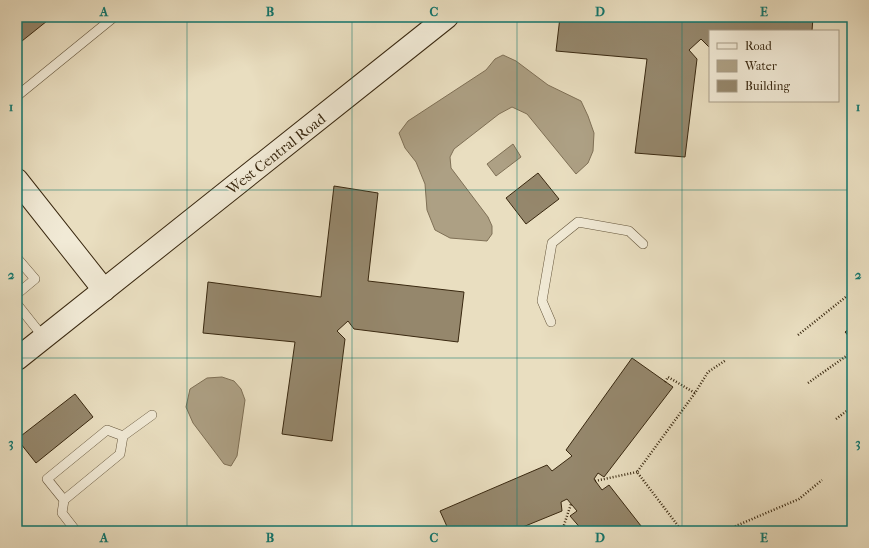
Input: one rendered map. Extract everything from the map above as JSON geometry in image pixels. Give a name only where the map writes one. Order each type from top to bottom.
[{"type":"main road","name":"West Central Road","points":[[17,359],[447,17]]},
{"type":"main road","points":[[17,180],[104,290]]},
{"type":"lane","points":[[17,96],[114,17]]},
{"type":"lane","points":[[551,322],[542,301],[552,242],[578,222],[628,231],[643,244]]},
{"type":"lane","points":[[17,258],[35,279],[17,294]]},
{"type":"lane","points":[[17,304],[44,338]]},
{"type":"lane","points":[[76,531],[62,513],[64,500],[120,454],[123,436],[152,415]]},
{"type":"lane","points":[[64,500],[47,479],[107,430],[123,436]]},
{"type":"path","points":[[798,335],[852,292]]},
{"type":"path","points":[[808,383],[852,352]]},
{"type":"path","points":[[595,481],[637,472],[695,393],[708,372],[726,360]]},
{"type":"path","points":[[666,382],[668,376],[695,393]]},
{"type":"path","points":[[836,419],[852,407]]},
{"type":"path","points":[[637,472],[682,531]]},
{"type":"path","points":[[724,531],[799,499],[822,480]]},
{"type":"path","points":[[562,531],[571,504]]},
{"type":"water","points":[[503,55],[516,61],[548,85],[581,101],[594,133],[593,151],[588,163],[576,174],[527,114],[512,107],[499,114],[454,149],[450,157],[451,168],[488,217],[492,226],[492,234],[487,241],[450,238],[435,230],[427,210],[425,184],[416,162],[405,148],[399,133],[408,121],[486,70],[495,59]]},
{"type":"water","points":[[513,144],[521,157],[496,176],[487,164]]},
{"type":"water","points":[[222,377],[234,381],[241,389],[245,400],[237,456],[231,466],[224,464],[193,423],[186,407],[190,389],[207,378]]},
{"type":"building","points":[[17,17],[52,17],[17,45]]},
{"type":"building","points":[[560,17],[813,17],[812,30],[709,30],[709,47],[701,39],[689,50],[697,59],[685,157],[635,153],[647,59],[556,51]]},
{"type":"building","points":[[538,173],[559,199],[526,224],[506,198]]},
{"type":"building","points":[[334,186],[378,193],[368,281],[464,292],[458,342],[354,329],[348,321],[337,331],[345,339],[332,441],[282,434],[295,342],[203,333],[208,282],[321,297]]},
{"type":"building","points":[[852,327],[852,340],[845,332]]},
{"type":"building","points":[[632,358],[673,387],[604,477],[598,473],[594,479],[602,490],[609,485],[645,531],[583,531],[570,516],[577,511],[567,499],[561,502],[562,511],[513,531],[449,531],[440,511],[547,465],[552,471],[572,456],[566,450]]},
{"type":"building","points":[[75,394],[93,417],[36,463],[17,439]]}]
